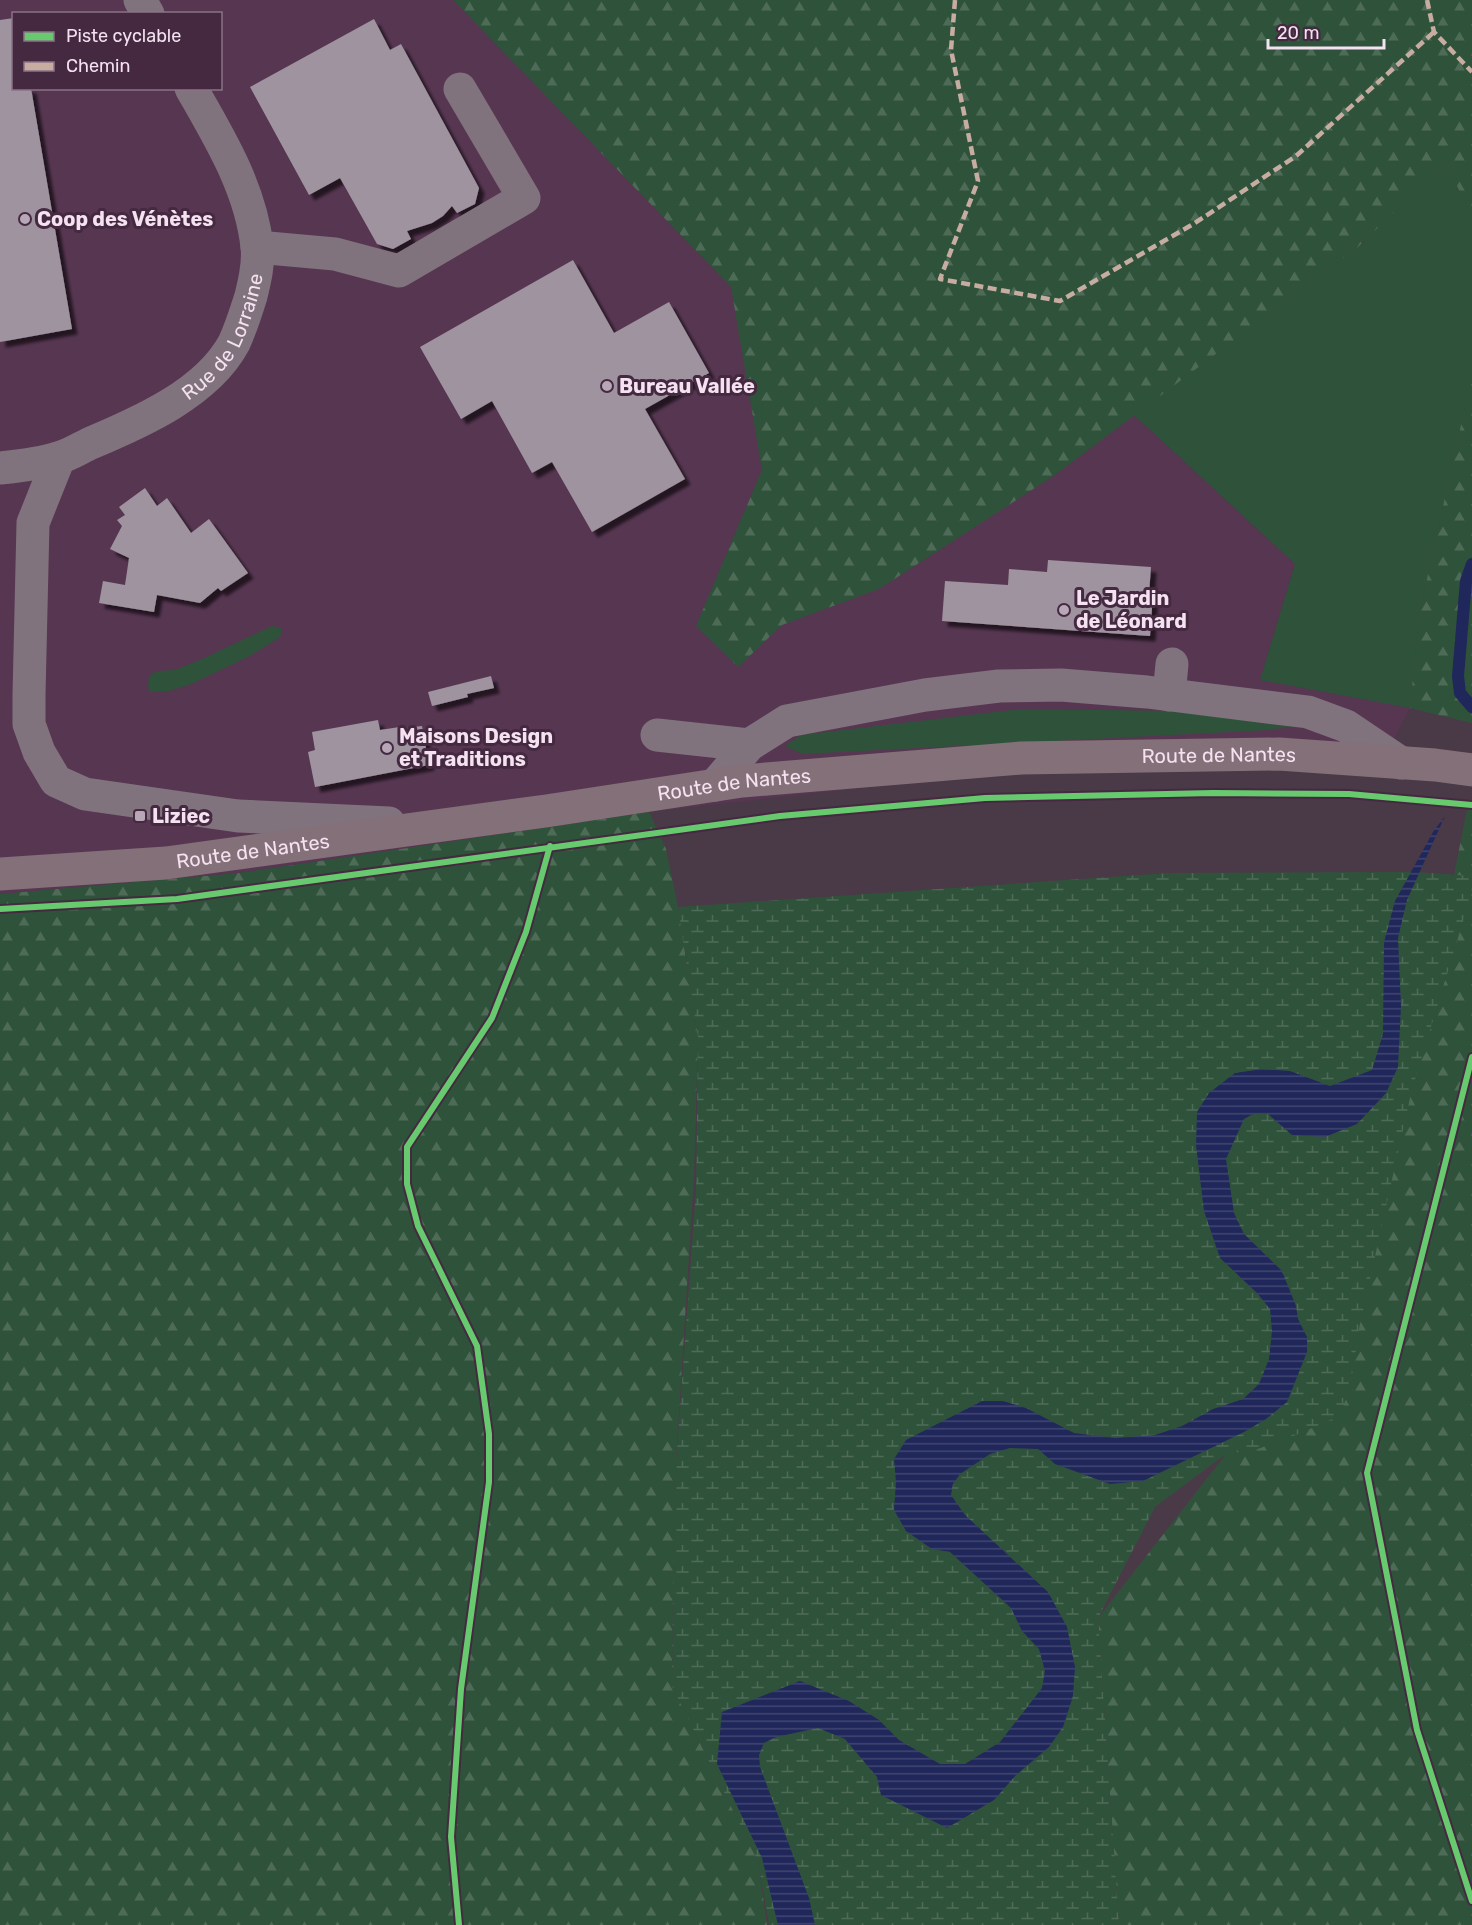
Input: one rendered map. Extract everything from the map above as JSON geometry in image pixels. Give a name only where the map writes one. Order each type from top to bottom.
[{"type":"main road","name":"Route de Nantes","points":[[0,874],[166,863],[742,781],[1021,758],[1280,754],[1435,765],[1472,770]]},
{"type":"street","points":[[257,247],[335,254],[399,271],[524,198],[460,89]]},
{"type":"street","name":"Rue de Lorraine","points":[[0,468],[59,458],[125,429],[180,398],[209,374],[233,344],[254,284],[258,261],[257,247],[247,199],[219,137],[192,90]]},
{"type":"street","points":[[59,458],[33,523],[29,695],[29,724],[39,752],[56,781],[85,794],[238,816],[362,823],[465,822]]},
{"type":"street","points":[[715,785],[748,745],[787,721],[935,694],[999,686],[1171,680],[1308,712],[1346,726],[1401,763]]},
{"type":"street","points":[[657,735],[748,745]]},
{"type":"shaded area","points":[[0,0],[453,0],[731,287],[762,470],[696,626],[738,667],[782,625],[879,589],[1055,475],[1134,415],[1295,564],[1260,680],[1410,708],[1377,773],[1302,766],[966,776],[649,812],[239,873],[0,894]]},
{"type":"green space","points":[[453,0],[1472,0],[1472,216],[1445,162],[1358,247],[1055,475],[879,589],[782,625],[738,667],[696,626],[762,470],[731,287]]},
{"type":"green space","points":[[1445,162],[1472,216],[1472,375],[1419,615],[1410,708],[1260,680],[1295,564],[1134,415],[1358,247]]},
{"type":"green space","points":[[1472,375],[1472,723],[1410,708],[1419,615]]},
{"type":"green space","points":[[272,626],[281,628],[281,635],[248,657],[189,685],[169,691],[149,692],[150,675],[158,671],[175,670],[200,660]]},
{"type":"green space","points":[[1020,709],[1181,711],[1309,724],[1269,730],[802,754],[785,746],[801,735]]},
{"type":"green space","points":[[1468,804],[1472,805],[1472,1925],[1119,1925],[1098,1618],[1226,1454],[1412,1089]]},
{"type":"green space","points":[[649,812],[666,849],[678,907],[698,1037],[694,1176],[674,1491],[672,1686],[758,1861],[767,1925],[0,1925],[0,894],[239,873]]},
{"type":"green space","points":[[1416,872],[1472,876],[1472,892],[1412,1089],[1359,1329],[1350,1390],[1339,1416],[1258,1449],[1226,1454],[1155,1507],[1098,1618],[1119,1925],[769,1925],[758,1861],[672,1686],[674,1491],[696,1189],[698,1037],[678,907],[1169,873]]},
{"type":"water","points":[[1445,816],[1407,900],[1398,938],[1401,1006],[1398,1067],[1386,1093],[1357,1124],[1325,1137],[1292,1135],[1267,1113],[1255,1113],[1244,1119],[1226,1159],[1234,1213],[1244,1234],[1282,1271],[1296,1306],[1298,1319],[1307,1337],[1307,1352],[1287,1402],[1266,1419],[1244,1432],[1143,1481],[1110,1484],[1055,1464],[1038,1449],[1010,1448],[990,1454],[960,1474],[953,1484],[951,1495],[965,1515],[1048,1592],[1067,1627],[1075,1667],[1073,1696],[1063,1727],[1049,1747],[1016,1775],[994,1800],[947,1828],[881,1795],[877,1777],[845,1739],[818,1728],[776,1737],[764,1743],[759,1755],[760,1767],[809,1898],[815,1925],[778,1925],[762,1858],[717,1764],[722,1712],[800,1681],[849,1701],[879,1720],[899,1740],[940,1764],[965,1764],[1000,1742],[1042,1688],[1045,1671],[1039,1649],[1022,1631],[1011,1608],[950,1552],[932,1549],[906,1531],[894,1510],[896,1482],[894,1459],[906,1440],[982,1401],[1003,1401],[1026,1408],[1074,1433],[1115,1438],[1155,1435],[1182,1426],[1213,1409],[1243,1399],[1259,1384],[1269,1359],[1272,1331],[1270,1309],[1257,1293],[1220,1258],[1204,1211],[1196,1145],[1197,1112],[1209,1093],[1235,1073],[1262,1069],[1290,1071],[1330,1086],[1372,1070],[1383,1034],[1384,942],[1395,901],[1433,832]]},
{"type":"building","points":[[12,18],[12,90],[31,90],[72,329],[0,342],[0,20]]},
{"type":"building","points":[[374,19],[390,50],[401,44],[479,188],[475,204],[457,213],[452,206],[432,223],[407,231],[411,239],[393,249],[377,244],[340,178],[309,195],[250,87]]},
{"type":"building","points":[[573,260],[614,333],[669,302],[709,373],[645,409],[685,479],[592,532],[552,462],[532,473],[492,401],[461,419],[420,347]]},
{"type":"building","points":[[145,488],[157,506],[167,498],[191,533],[209,519],[248,573],[221,591],[218,588],[200,603],[157,595],[154,612],[99,603],[103,581],[125,585],[129,558],[110,549],[122,526],[117,520],[125,515],[119,507]]},
{"type":"building","points":[[1048,560],[1151,567],[1149,594],[1153,594],[1150,636],[942,621],[945,581],[1008,585],[1009,569],[1047,572]]},
{"type":"building","points":[[491,676],[494,688],[432,706],[428,692]]},
{"type":"building","name":"Maisons Design et Traditions","points":[[378,720],[380,730],[422,726],[429,765],[315,787],[308,752],[315,750],[312,732]]},
{"type":"waterway","points":[[1472,564],[1466,581],[1458,676],[1460,693],[1472,707]]},
{"type":"marked path","points":[[955,0],[951,50],[978,181],[940,279],[1060,301],[1195,223],[1296,156],[1434,32]]},
{"type":"marked path","points":[[1427,0],[1434,32],[1472,72]]},
{"type":"cycle path","points":[[0,909],[177,899],[780,816],[985,798],[1213,793],[1349,794],[1472,805]]},
{"type":"cycle path","points":[[459,1925],[451,1837],[461,1689],[489,1482],[489,1434],[477,1346],[418,1226],[407,1184],[407,1147],[492,1018],[526,932],[550,846]]},
{"type":"cycle path","points":[[1472,1057],[1367,1473],[1417,1730],[1472,1901]]},
{"type":"place","name":"Coop des Vénètes","points":[[25,219]]},
{"type":"place","name":"Bureau Vallée","points":[[607,386]]},
{"type":"place","name":"Le Jardin de Léonard","points":[[1064,610]]},
{"type":"place","name":"Maisons Design et Traditions","points":[[387,748]]},
{"type":"place","name":"Liziec","points":[[140,816]]}]
